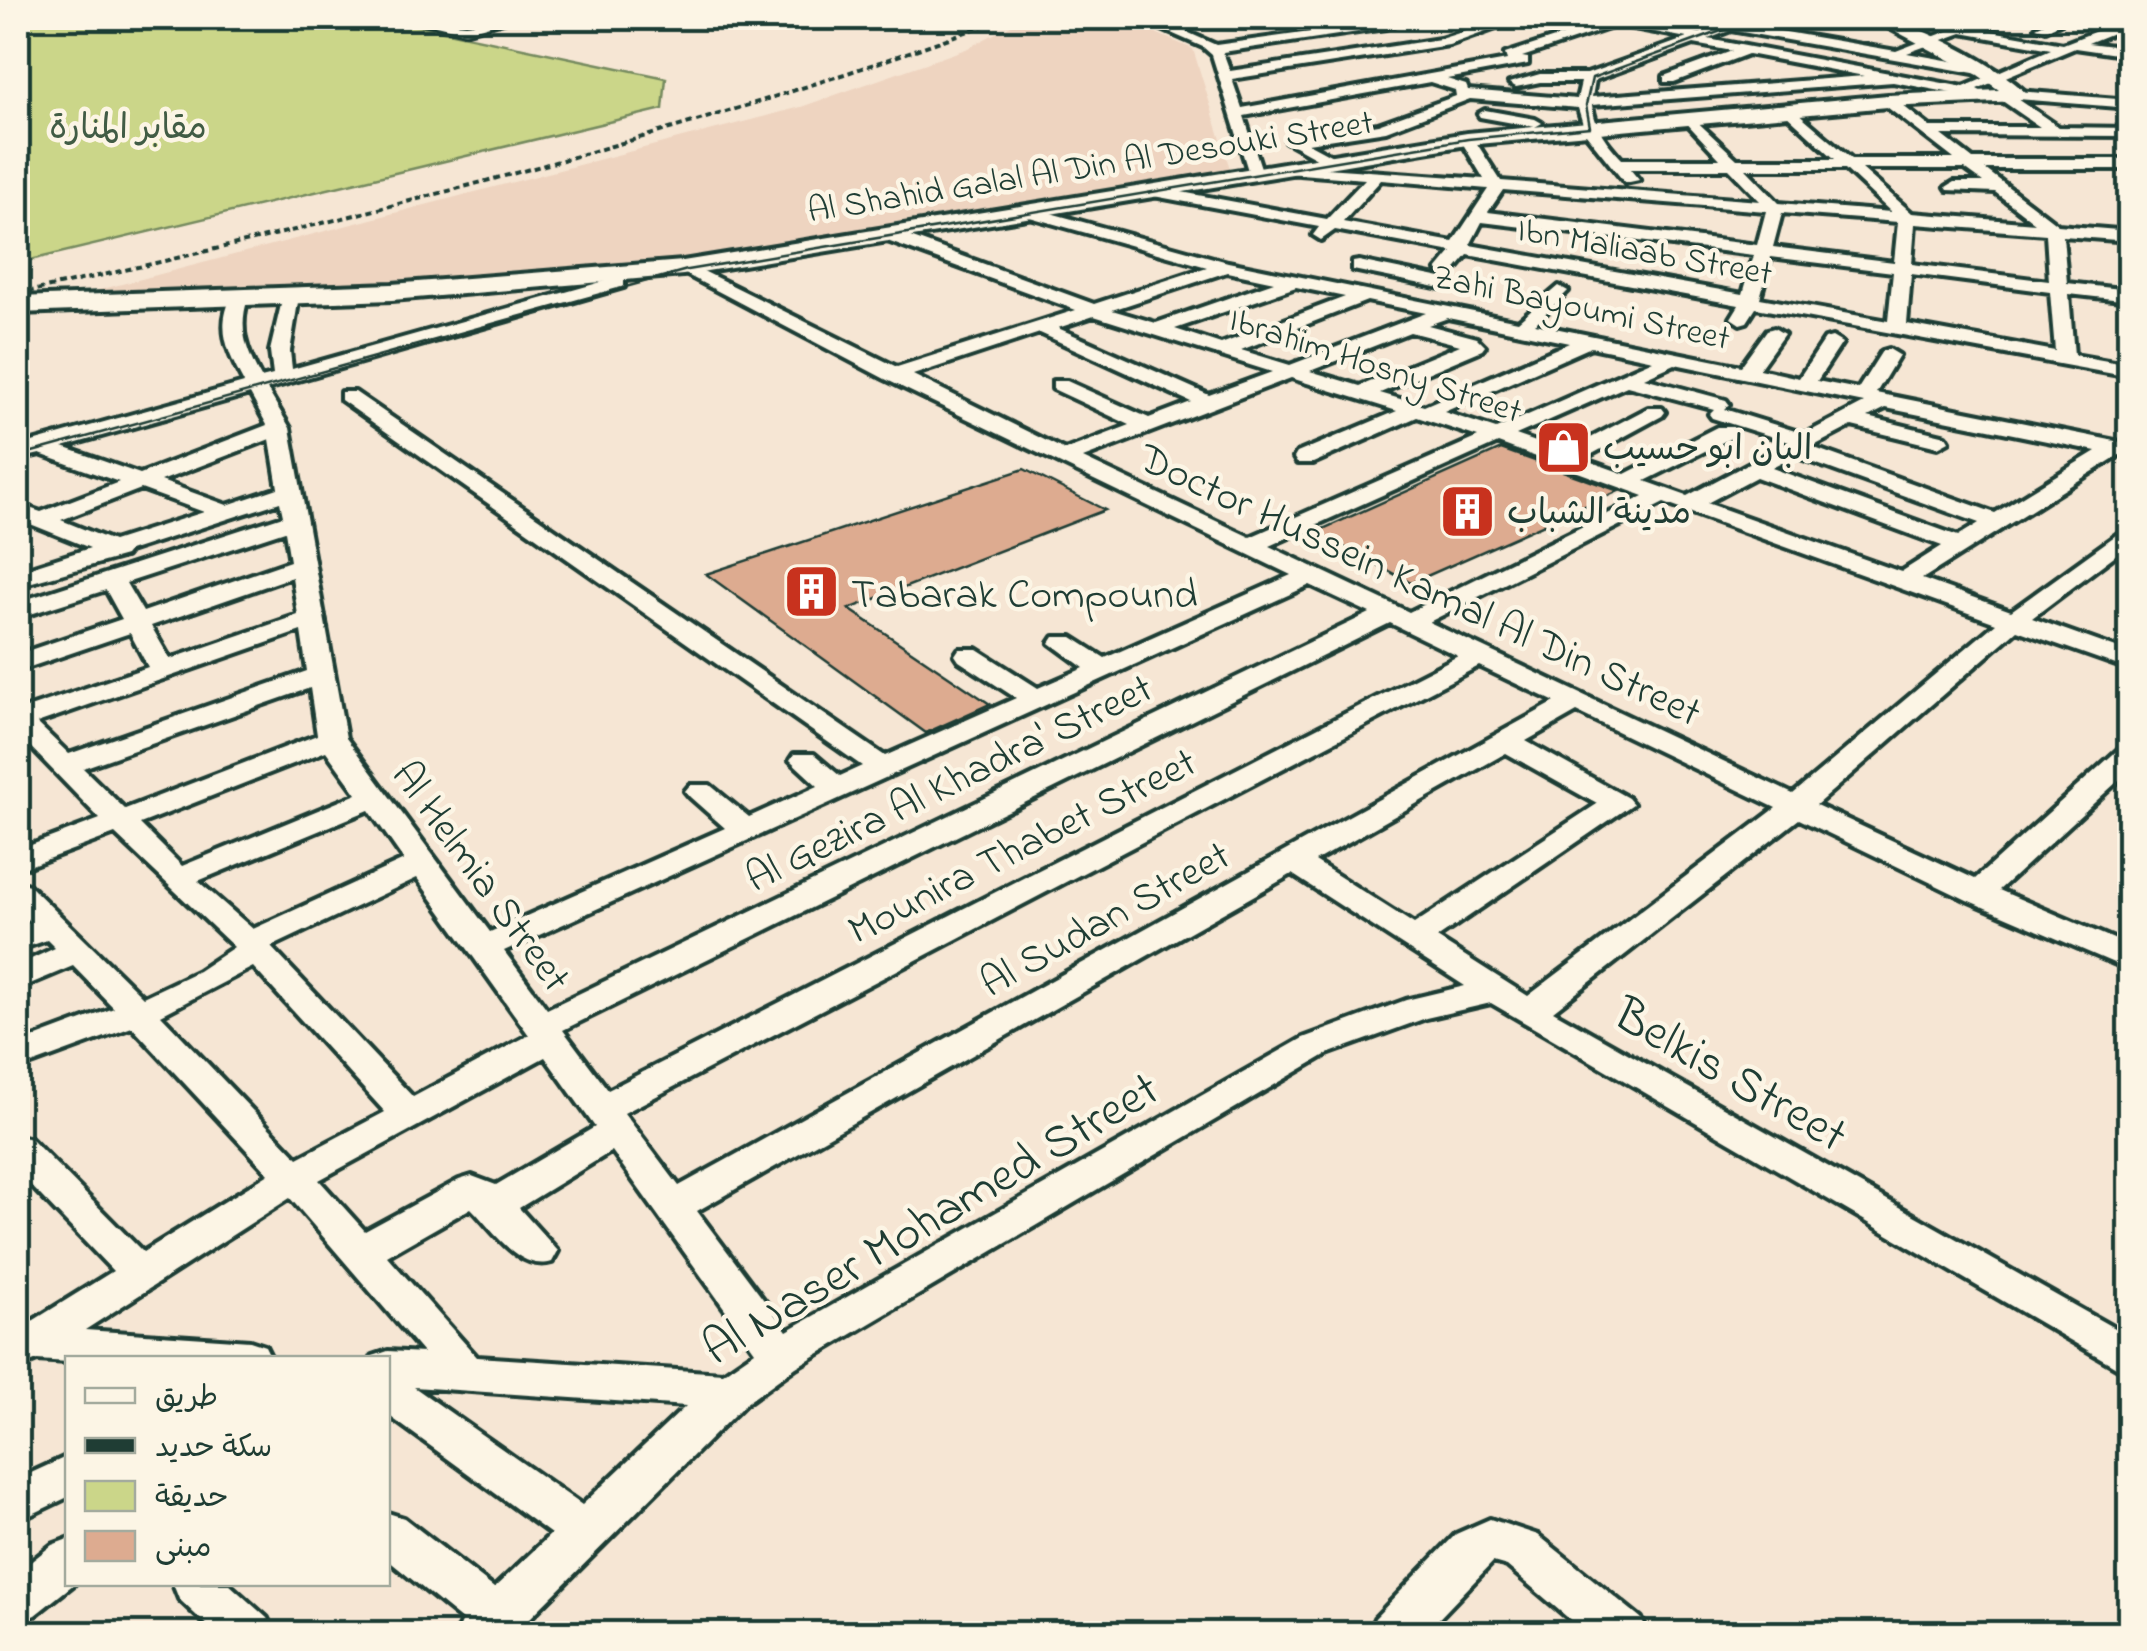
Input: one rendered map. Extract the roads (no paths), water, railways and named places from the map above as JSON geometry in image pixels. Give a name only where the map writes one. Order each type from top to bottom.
[{"type":"main road","points":[[1877,25],[1929,41],[1990,87]]},
{"type":"main road","name":"Al Shahid Galal Al Din Al Desouki Street","points":[[18,305],[235,308],[618,283],[683,268],[1467,138],[1536,118],[1588,95],[1689,118],[1888,101],[1990,87]]},
{"type":"main road","name":"Al Shahid Galal Al Din Al Desouki Street","points":[[287,306],[683,268]]},
{"type":"street","points":[[413,18],[465,28],[508,18]]},
{"type":"street","points":[[1143,18],[1191,38],[1220,62],[1254,174]]},
{"type":"street","points":[[1166,27],[1251,18]]},
{"type":"street","points":[[1191,38],[1344,18]]},
{"type":"street","points":[[1220,62],[1408,18]]},
{"type":"street","points":[[1220,62],[1447,41],[1518,18]]},
{"type":"street","points":[[1572,18],[1621,20],[1746,50],[1892,78],[1990,87],[2035,60],[2130,21]]},
{"type":"street","points":[[1588,95],[1653,53],[1752,18]]},
{"type":"street","points":[[1852,70],[1991,18],[2008,21]]},
{"type":"street","points":[[2042,27],[2062,19]]},
{"type":"street","points":[[1238,120],[1516,59],[1621,20]]},
{"type":"street","points":[[2025,24],[2093,36]]},
{"type":"street","points":[[1730,26],[1893,55],[1990,87],[2130,181]]},
{"type":"street","points":[[1960,30],[2130,52]]},
{"type":"street","points":[[1220,62],[1417,33]]},
{"type":"street","points":[[1929,41],[1983,50]]},
{"type":"street","points":[[1669,79],[1746,50]]},
{"type":"street","points":[[1653,53],[1740,71],[1828,106]]},
{"type":"street","points":[[2000,54],[2035,60]]},
{"type":"street","points":[[1427,61],[1446,58]]},
{"type":"street","points":[[1768,70],[1824,65]]},
{"type":"street","points":[[1485,114],[1536,118],[1588,95],[1639,80],[1740,71]]},
{"type":"street","points":[[1516,83],[1556,77],[1588,95],[1674,95],[1892,78]]},
{"type":"street","points":[[1536,118],[1556,77]]},
{"type":"street","points":[[1431,78],[1460,94],[1536,118]]},
{"type":"street","points":[[1588,95],[1639,80],[1717,116]]},
{"type":"street","name":"Al Shahid Galal Al Din Al Desouki Street","points":[[1990,87],[2130,104]]},
{"type":"street","points":[[1364,90],[1392,100]]},
{"type":"street","points":[[1230,94],[1250,91]]},
{"type":"street","points":[[1238,120],[1460,94]]},
{"type":"street","points":[[1331,161],[1294,141],[1366,130],[1460,94]]},
{"type":"street","points":[[1588,95],[1620,164],[1644,198],[1635,236],[1614,285]]},
{"type":"street","points":[[1888,101],[2054,230],[2058,288],[2078,387]]},
{"type":"street","points":[[1790,110],[1906,218]]},
{"type":"street","points":[[1689,118],[1775,208]]},
{"type":"street","points":[[1366,130],[1406,148]]},
{"type":"street","points":[[1927,131],[2130,132]]},
{"type":"street","points":[[1467,138],[1497,187]]},
{"type":"street","points":[[1620,164],[2130,164]]},
{"type":"street","points":[[1287,168],[2130,236]]},
{"type":"street","points":[[1315,240],[1375,177]]},
{"type":"street","points":[[1360,266],[1444,276],[1461,249],[1462,239],[1497,187]]},
{"type":"street","points":[[1954,187],[1999,187]]},
{"type":"street","name":"Ibn Maliaab Street","points":[[1149,191],[1461,249],[1614,285],[1750,302],[2130,371]]},
{"type":"street","points":[[1738,321],[1750,302],[1775,208]]},
{"type":"street","name":"Zahi Bayoumi Street","points":[[1025,211],[1226,267],[2124,446]]},
{"type":"street","points":[[1477,216],[1902,269],[1958,284],[2130,296]]},
{"type":"street","points":[[1688,504],[1849,419],[1873,399],[1897,355],[1905,330],[1902,269],[1906,218]]},
{"type":"street","name":"Ibrahim Hosny Street","points":[[885,234],[1094,310],[1498,436],[2130,662]]},
{"type":"street","points":[[892,375],[1226,267]]},
{"type":"street","name":"Doctor Hussein Kamal Al Din Street","points":[[683,268],[1064,458],[1252,544],[1978,893],[2130,959]]},
{"type":"street","points":[[1222,350],[1373,297],[1414,272]]},
{"type":"street","points":[[1157,330],[1295,281]]},
{"type":"street","points":[[18,454],[618,283]]},
{"type":"street","points":[[1522,327],[1559,291]]},
{"type":"street","points":[[269,382],[280,351],[287,306]]},
{"type":"street","name":"Al Helmia Street","points":[[235,308],[236,350],[269,382],[332,739],[781,1354]]},
{"type":"street","points":[[1064,458],[1446,312]]},
{"type":"street","points":[[1362,394],[1475,346],[1408,326]]},
{"type":"street","points":[[1041,327],[1209,403]]},
{"type":"street","points":[[1746,373],[1774,334]]},
{"type":"street","points":[[1305,458],[1589,341]]},
{"type":"street","points":[[1804,385],[1832,343]]},
{"type":"street","points":[[1252,544],[1673,358]]},
{"type":"street","points":[[1625,379],[1721,417],[1904,466]]},
{"type":"street","points":[[1060,386],[1150,426]]},
{"type":"street","points":[[348,396],[883,768]]},
{"type":"street","points":[[1565,460],[1655,412]]},
{"type":"street","points":[[1626,482],[1721,417]]},
{"type":"street","points":[[1849,419],[1938,441]]},
{"type":"street","points":[[41,520],[278,428]]},
{"type":"street","points":[[1806,442],[1998,522]]},
{"type":"street","points":[[1902,581],[2124,446]]},
{"type":"street","points":[[42,447],[226,512]]},
{"type":"street","points":[[1754,469],[1960,545]]},
{"type":"street","name":"Al Gezira Al Khadra' Street","points":[[24,1347],[294,1176],[545,1032],[1402,617],[1663,495]]},
{"type":"street","points":[[18,580],[226,512],[293,506]]},
{"type":"street","points":[[18,610],[154,566],[293,506]]},
{"type":"street","points":[[18,510],[154,566]]},
{"type":"street","points":[[1512,1002],[1797,806],[2014,621],[2130,532]]},
{"type":"street","points":[[18,663],[303,565]]},
{"type":"street","points":[[483,948],[1314,574]]},
{"type":"street","points":[[112,580],[162,670]]},
{"type":"street","points":[[312,619],[18,720],[178,880],[251,945],[407,1113]]},
{"type":"street","points":[[1063,643],[1104,668]]},
{"type":"street","name":"Mounira Thabet Street","points":[[494,1206],[609,1120],[1480,654]]},
{"type":"street","points":[[968,655],[1036,699]]},
{"type":"street","points":[[64,766],[321,675]]},
{"type":"street","name":"Al Sudan Street","points":[[672,1206],[1576,701]]},
{"type":"street","points":[[18,861],[332,739]]},
{"type":"street","points":[[1412,940],[1618,806],[1614,798],[1506,741]]},
{"type":"street","points":[[1978,893],[2130,754]]},
{"type":"street","points":[[804,760],[837,788]]},
{"type":"street","points":[[700,792],[746,830]]},
{"type":"street","points":[[178,880],[374,798]]},
{"type":"street","name":"Belkis Street","points":[[1292,860],[1512,1002],[2130,1358]]},
{"type":"street","points":[[18,1057],[137,1011],[237,962],[269,932],[422,864]]},
{"type":"street","points":[[18,892],[48,939],[137,1011],[294,1176],[466,1373]]},
{"type":"street","points":[[18,978],[48,939]]},
{"type":"street","name":"Al Naser Mohamed Street","points":[[488,1626],[730,1391],[781,1354],[1316,1046],[1418,1008],[1512,1002]]},
{"type":"street","points":[[18,1148],[140,1274]]},
{"type":"street","points":[[361,1252],[466,1192],[478,1191],[538,1251]]},
{"type":"street","points":[[24,1347],[209,1356]]},
{"type":"street","points":[[390,1368],[730,1391]]},
{"type":"street","points":[[390,1393],[584,1532]]},
{"type":"street","points":[[18,1501],[65,1478]]},
{"type":"street","points":[[390,1535],[488,1626]]},
{"type":"street","points":[[1392,1634],[1472,1548],[1490,1540],[1522,1550],[1624,1634]]},
{"type":"street","points":[[18,1600],[65,1562]]},
{"type":"street","points":[[198,1586],[250,1634]]},
{"type":"tram line","points":[[18,456],[687,270],[1468,139],[1590,127],[1586,105],[1592,78],[1757,18]]},
{"type":"railway","points":[[18,294],[516,173],[761,101],[1004,18]]},
{"type":"place","name":"البان ابو حسيب","points":[[1564,447]]},
{"type":"place","name":"مدينة الشباب","points":[[1468,511]]},
{"type":"place","name":"Tabarak Compound","points":[[812,592]]},
{"type":"park label","name":"مقابر المنارة","points":[[128,126]]}]
